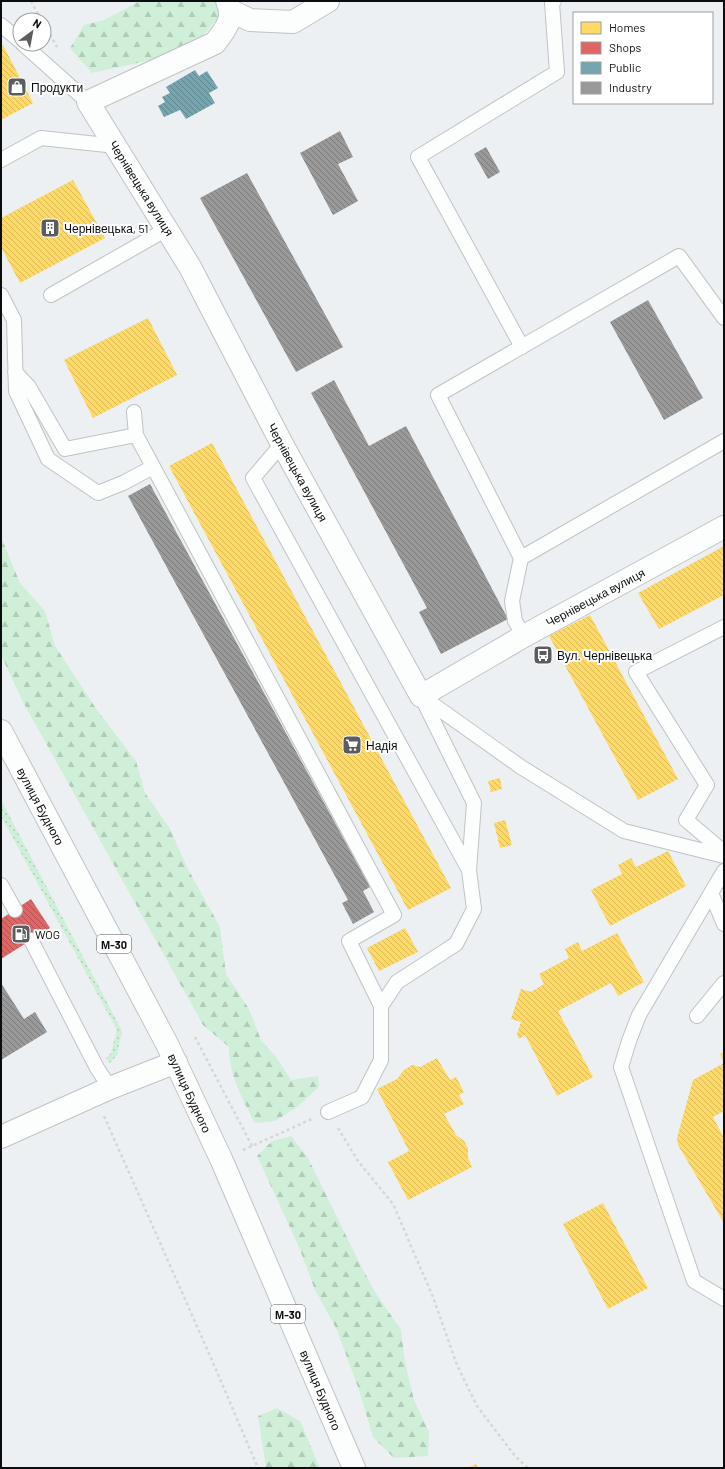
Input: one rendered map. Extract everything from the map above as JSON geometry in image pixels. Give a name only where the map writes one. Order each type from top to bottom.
[{"type":"main road","points":[[229,6],[250,20],[293,22],[328,1]]},
{"type":"main road","points":[[88,102],[215,43],[228,26],[229,6]]},
{"type":"main road","name":"Чернівецька вулиця","points":[[88,102],[190,266],[282,444],[421,696],[524,636],[724,527]]},
{"type":"main road","name":"вулиця Будного","points":[[1,731],[176,1062],[222,1161],[354,1468]]},
{"type":"main road","points":[[1,1137],[102,1092],[176,1062]]},
{"type":"lane","points":[[522,347],[418,157],[557,72],[552,3],[554,1]]},
{"type":"lane","points":[[1,25],[12,34]]},
{"type":"lane","points":[[32,52],[88,102]]},
{"type":"lane","points":[[1,160],[42,138],[116,146]]},
{"type":"lane","points":[[51,295],[167,229]]},
{"type":"lane","points":[[524,636],[515,621],[512,601],[521,558],[438,395],[679,256],[724,318]]},
{"type":"lane","points":[[1,295],[14,320],[16,391],[48,459],[98,493],[123,483],[153,467]]},
{"type":"lane","points":[[15,372],[28,387],[65,450],[136,435]]},
{"type":"lane","points":[[134,412],[136,435],[394,915],[349,941],[381,1006],[381,1060],[362,1097],[328,1112]]},
{"type":"lane","points":[[521,558],[724,441]]},
{"type":"lane","points":[[282,444],[253,478],[469,870]]},
{"type":"lane","points":[[724,627],[636,672],[707,784],[686,820],[724,852]]},
{"type":"lane","points":[[381,1006],[397,982],[456,944],[474,908],[469,870],[474,803],[421,696]]},
{"type":"lane","points":[[421,696],[521,767],[624,831],[724,856]]},
{"type":"lane","points":[[724,871],[639,1015],[621,1067],[694,1281],[724,1299]]},
{"type":"lane","points":[[1,885],[15,910]]},
{"type":"lane","points":[[711,893],[724,924]]},
{"type":"lane","points":[[32,940],[97,1068],[102,1092]]},
{"type":"lane","points":[[697,1016],[724,983]]},
{"type":"path","points":[[30,1],[37,12]]},
{"type":"path","points":[[195,1037],[252,1146]]},
{"type":"path","points":[[102,1092],[211,1358],[258,1468]]},
{"type":"path","points":[[222,1161],[328,1112],[358,1161],[392,1204],[433,1297],[457,1364],[477,1406],[515,1456],[528,1468]]},
{"type":"green space","points":[[140,1],[221,1],[224,10],[199,41],[151,60],[92,73],[70,48],[84,25],[104,20]]},
{"type":"green space","points":[[1,537],[20,583],[45,611],[55,646],[97,710],[136,761],[145,793],[169,827],[188,869],[220,927],[226,974],[249,1009],[261,1040],[276,1057],[291,1080],[318,1076],[319,1087],[296,1108],[275,1121],[255,1123],[237,1086],[231,1067],[229,1047],[203,1025],[23,702],[1,655]]},
{"type":"green space","points":[[1,800],[122,1031],[117,1055],[110,1063],[106,1058],[111,1053],[117,1030],[1,816]]},
{"type":"green space","points":[[291,1136],[308,1158],[375,1292],[401,1330],[405,1362],[414,1400],[429,1432],[428,1456],[394,1458],[373,1437],[359,1390],[337,1330],[315,1290],[299,1247],[257,1156],[272,1141]]},
{"type":"green space","points":[[277,1408],[300,1421],[320,1468],[266,1468],[258,1416]]},
{"type":"building: Homes","points":[[3,45],[33,103],[1,120],[1,46]]},
{"type":"building: Homes","name":"Чернівецька, 51","points":[[73,180],[105,238],[20,283],[1,247],[1,218]]},
{"type":"building: Homes","points":[[148,318],[177,375],[93,418],[64,360]]},
{"type":"building: Homes","points":[[212,443],[451,888],[408,910],[169,466]]},
{"type":"building: Homes","points":[[724,546],[724,595],[659,629],[638,593]]},
{"type":"building: Homes","points":[[590,615],[678,779],[638,800],[549,636]]},
{"type":"building: Homes","points":[[500,778],[502,789],[491,792],[488,781]]},
{"type":"building: Homes","points":[[505,820],[512,845],[500,848],[494,823]]},
{"type":"building: Homes","points":[[668,851],[686,886],[610,926],[591,890],[622,874],[618,865],[631,858],[636,867]]},
{"type":"building: Homes","points":[[405,928],[418,952],[379,971],[367,948]]},
{"type":"building: Homes","points":[[617,933],[644,982],[618,996],[611,983],[558,1011],[593,1077],[557,1096],[525,1035],[519,1039],[517,1034],[521,1022],[511,1019],[521,989],[531,992],[544,984],[539,974],[569,958],[565,949],[578,942],[582,951]]},
{"type":"building: Homes","points":[[724,1052],[724,1062],[720,1054]]},
{"type":"building: Homes","points":[[437,1058],[450,1080],[456,1077],[464,1092],[459,1095],[464,1104],[444,1114],[456,1135],[464,1141],[468,1148],[468,1158],[472,1167],[408,1200],[388,1162],[409,1151],[377,1089],[397,1079],[404,1070],[412,1065],[420,1067]]},
{"type":"building: Homes","points":[[724,1063],[724,1111],[713,1117],[724,1138],[724,1223],[678,1145],[677,1138],[693,1080]]},
{"type":"building: Homes","points":[[603,1203],[648,1288],[608,1309],[563,1224]]},
{"type":"building: Homes","points":[[476,1464],[478,1468],[468,1468]]},
{"type":"building: Shops","name":"WOG","points":[[31,899],[50,928],[1,959],[1,919]]},
{"type":"building: Public","points":[[195,70],[199,76],[207,71],[218,88],[209,93],[215,103],[186,119],[180,110],[164,117],[158,106],[165,102],[162,97],[170,93],[166,87]]},
{"type":"building: Industry","points":[[340,131],[353,157],[338,164],[358,201],[333,215],[300,153]]},
{"type":"building: Industry","points":[[486,147],[500,172],[488,179],[474,154]]},
{"type":"building: Industry","points":[[247,173],[343,347],[296,372],[200,198]]},
{"type":"building: Industry","points":[[648,300],[703,398],[664,420],[610,322]]},
{"type":"building: Industry","points":[[334,380],[369,446],[406,426],[508,619],[441,654],[419,612],[427,608],[311,393]]},
{"type":"building: Industry","points":[[150,484],[370,887],[363,891],[374,912],[353,924],[342,903],[348,900],[128,496]]},
{"type":"building: Industry","points":[[1,983],[24,1019],[35,1012],[47,1032],[1,1060]]},
{"type":"place","name":"Продукти","points":[[17,87]]},
{"type":"place","name":"Чернівецька, 51","points":[[50,228]]},
{"type":"place","name":"Вул. Чернівецька","points":[[543,655]]},
{"type":"place","name":"Надія","points":[[352,745]]},
{"type":"place","name":"WOG","points":[[21,934]]}]
